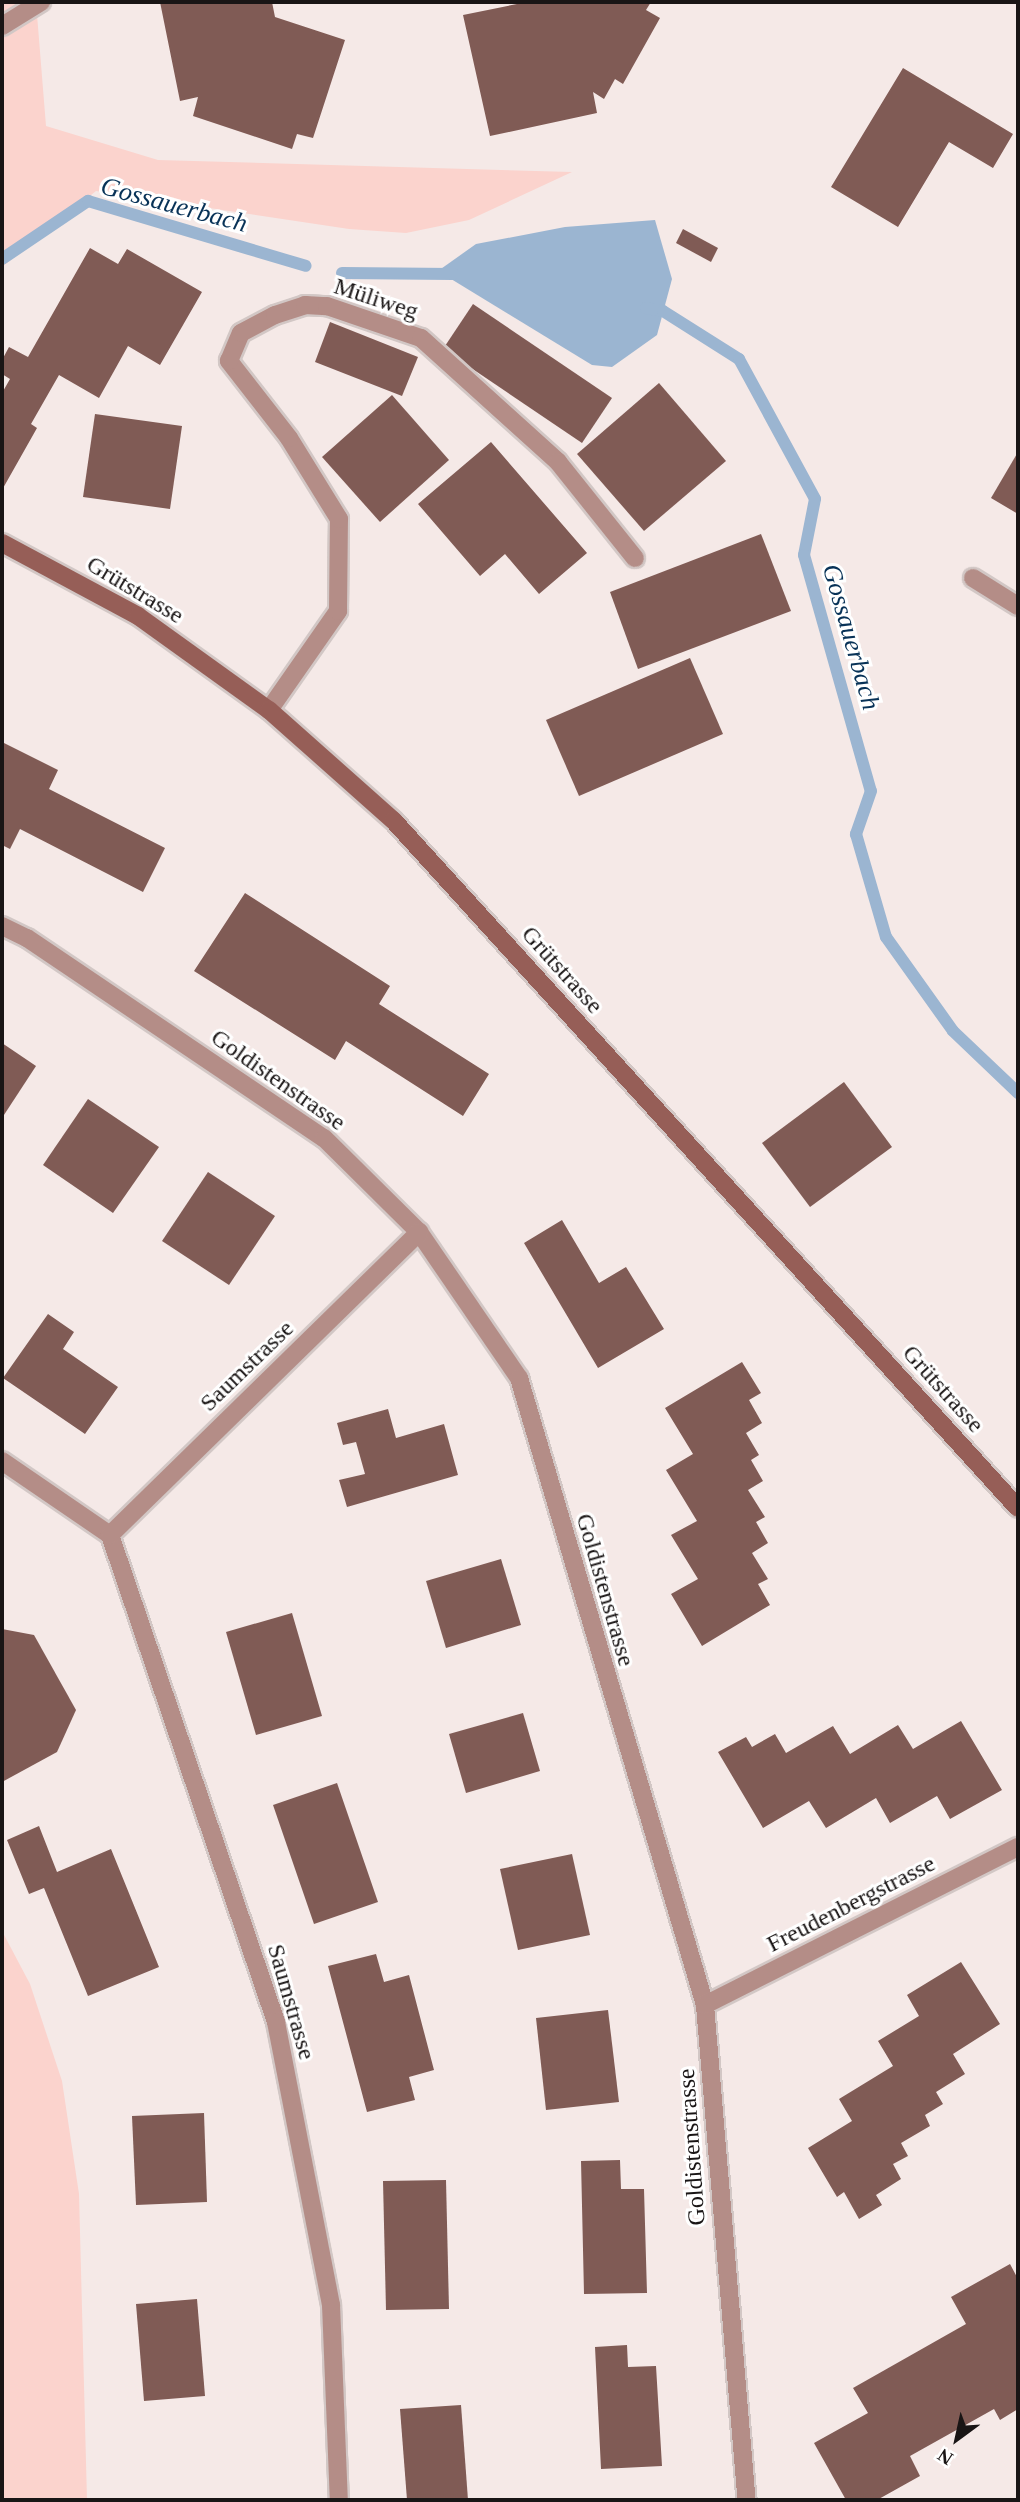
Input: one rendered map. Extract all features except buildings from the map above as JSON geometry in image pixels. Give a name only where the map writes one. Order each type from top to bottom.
[{"type":"main road","name":"Grütstrasse","points":[[2,543],[138,615],[269,710],[393,820],[1018,1508]]},
{"type":"street","points":[[2,26],[41,2]]},
{"type":"street","name":"Müliweg","points":[[269,710],[338,611],[339,519],[289,438],[229,361],[241,333],[275,315],[305,305],[327,306],[421,338],[558,462],[635,558]]},
{"type":"street","points":[[973,578],[1018,606]]},
{"type":"street","name":"Goldistenstrasse","points":[[2,926],[27,938],[324,1138],[419,1232],[519,1378],[705,2005],[747,2500]]},
{"type":"street","name":"Saumstrasse","points":[[339,2500],[331,2305],[276,2022],[110,1535],[419,1232]]},
{"type":"street","points":[[2,1461],[110,1535]]},
{"type":"street","name":"Freudenbergstrasse","points":[[705,2005],[1018,1847]]},
{"type":"shaded area","points":[[2,2],[36,2],[46,126],[158,160],[572,172],[469,220],[406,233],[349,229],[96,191],[2,267]]},
{"type":"shaded area","points":[[2,1931],[30,1984],[62,2081],[79,2194],[87,2500],[2,2500]]},
{"type":"water","points":[[655,220],[672,279],[657,335],[612,367],[592,365],[438,271],[476,244],[565,227]]},
{"type":"waterway","name":"Gossauerbach","points":[[2,259],[88,201],[306,266]]},
{"type":"waterway","name":"Gossauerbach","points":[[342,273],[453,274]]},
{"type":"waterway","name":"Gossauerbach","points":[[646,308],[663,311],[739,359],[815,499],[804,555],[871,791],[856,834],[886,937],[953,1031],[1018,1093]]}]
